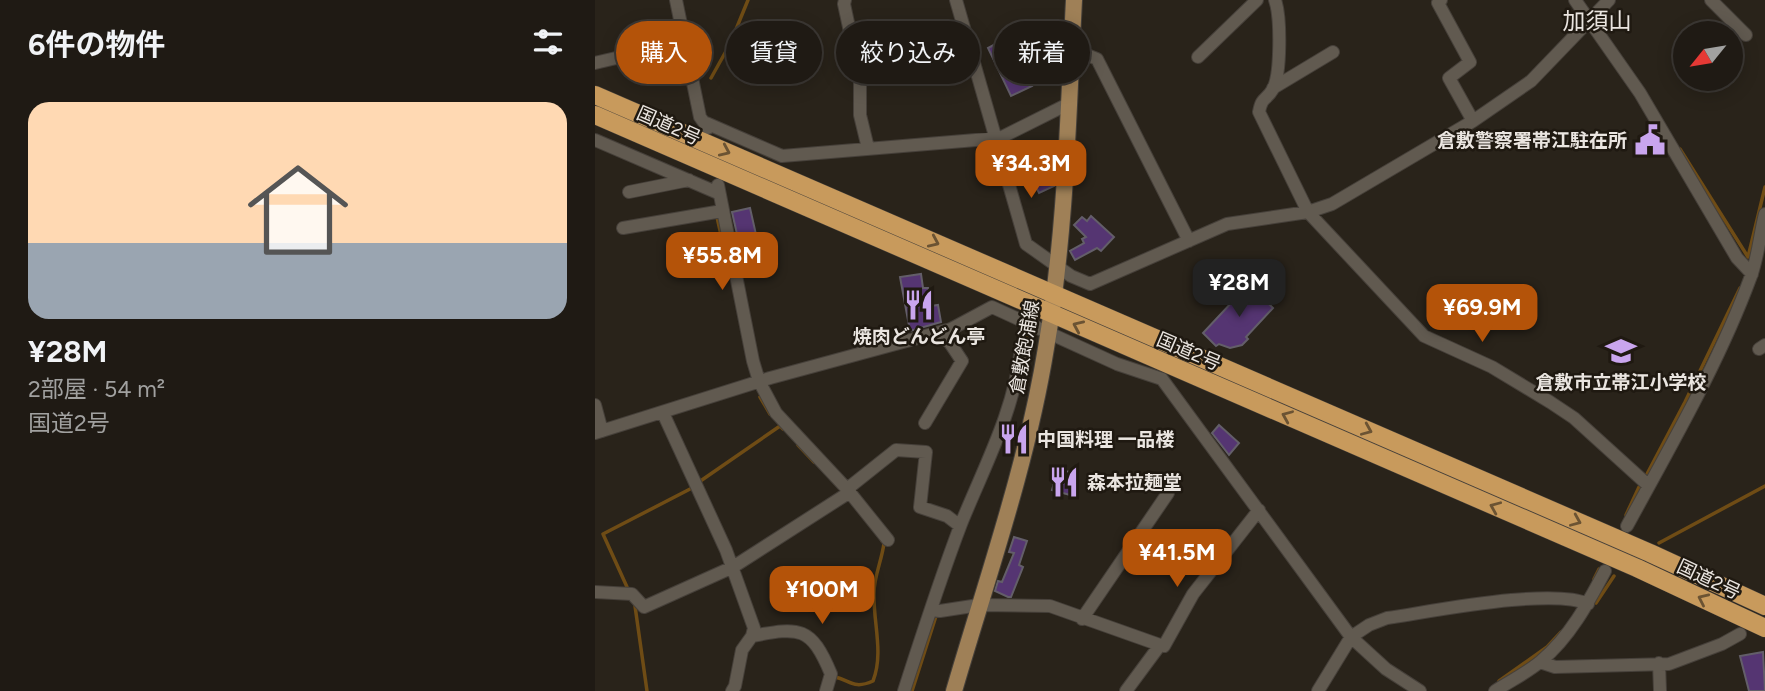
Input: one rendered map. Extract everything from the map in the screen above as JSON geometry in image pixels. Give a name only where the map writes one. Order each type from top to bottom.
[{"type":"highway","name":"国道2号","points":[[595,95],[1650,553],[1765,606]]},
{"type":"highway","name":"国道2号","points":[[595,115],[1637,568],[1765,628]]},
{"type":"main road","name":"倉敷飽浦線","points":[[1073,21],[1074,0]]},
{"type":"main road","name":"倉敷飽浦線","points":[[954,691],[1025,444],[1048,333],[1059,267],[1071,84]]},
{"type":"street","points":[[675,0],[680,21]]},
{"type":"street","points":[[845,0],[860,78],[860,115],[868,148]]},
{"type":"street","points":[[956,0],[992,138],[1026,244],[1071,276],[1090,284],[1227,224],[1308,212],[1341,199],[1473,121],[1531,81],[1609,0]]},
{"type":"street","points":[[1198,57],[1257,0]]},
{"type":"street","points":[[1273,88],[1280,38],[1279,11],[1275,0]]},
{"type":"street","points":[[1441,0],[1438,3],[1470,62],[1449,78],[1473,121]]},
{"type":"street","points":[[1575,0],[1640,93],[1737,257],[1752,274]]},
{"type":"street","points":[[1710,0],[1746,36]]},
{"type":"street","points":[[1333,52],[1273,88],[1261,101],[1259,112],[1308,212],[1424,336],[1492,367],[1558,407],[1574,418],[1649,486]]},
{"type":"street","points":[[1090,56],[1097,59],[1189,241]]},
{"type":"street","points":[[595,63],[616,58]]},
{"type":"street","points":[[693,84],[700,117],[707,125],[782,156],[1005,137],[1070,103]]},
{"type":"street","points":[[595,140],[714,189],[759,381],[776,413],[849,491],[888,540]]},
{"type":"street","points":[[629,192],[689,180]]},
{"type":"street","points":[[623,228],[718,212]]},
{"type":"street","points":[[1627,526],[1701,386],[1752,274],[1765,214]]},
{"type":"street","points":[[1752,274],[1765,266]]},
{"type":"street","points":[[595,405],[598,432],[759,381],[937,333],[966,322],[992,307],[1117,364],[1161,379],[1351,637],[1385,669],[1420,691]]},
{"type":"street","points":[[925,423],[962,361],[950,343],[937,333]]},
{"type":"street","points":[[904,691],[935,610],[960,526],[1004,419],[1014,389],[1021,348]]},
{"type":"street","points":[[663,413],[733,568],[754,628],[753,636],[742,650],[732,691]]},
{"type":"street","points":[[595,592],[632,594],[644,607],[733,568],[849,491],[895,450],[926,452],[920,507],[947,516],[960,526]]},
{"type":"street","points":[[1082,620],[1168,493]]},
{"type":"street","points":[[935,610],[979,605],[1050,606],[1082,620],[1164,646],[1193,594],[1259,510]]},
{"type":"street","points":[[1495,691],[1540,662],[1560,642],[1588,604],[1605,571]]},
{"type":"street","points":[[1318,691],[1351,637],[1369,625],[1387,618],[1535,599],[1580,601],[1588,604]]},
{"type":"street","points":[[753,636],[787,629],[797,630],[812,640],[831,674],[826,691]]},
{"type":"street","points":[[1540,662],[1555,667],[1669,664],[1740,634]]},
{"type":"street","points":[[1126,691],[1160,645]]},
{"type":"street","points":[[1659,663],[1660,691]]},
{"type":"building","points":[[994,45],[994,61],[988,48]]},
{"type":"building","points":[[1005,84],[1031,84],[1032,86],[1011,96]]},
{"type":"building","points":[[1047,168],[1054,186],[1039,193],[1031,177]]},
{"type":"building","points":[[750,208],[757,239],[739,243],[732,212]]},
{"type":"building","points":[[1091,216],[1114,237],[1101,251],[1097,248],[1075,260],[1070,251],[1084,243],[1082,239],[1086,237],[1074,225],[1082,217],[1087,221]]},
{"type":"building","points":[[921,274],[923,288],[928,288],[931,306],[938,305],[941,322],[910,331],[900,277]]},
{"type":"building","points":[[1249,284],[1273,308],[1242,345],[1230,348],[1219,344],[1216,346],[1203,333]]},
{"type":"building","points":[[1219,425],[1239,443],[1229,455],[1212,433]]},
{"type":"building","points":[[1058,469],[1076,474],[1070,495],[1052,490]]},
{"type":"building","points":[[1014,537],[1027,541],[1019,565],[1023,567],[1011,597],[1008,597],[995,591],[998,581],[1002,582],[1014,553],[1009,552]]},
{"type":"building","points":[[1763,652],[1765,691],[1749,691],[1740,656]]},
{"type":"waterway","points":[[712,76],[730,44],[748,0]]},
{"type":"waterway","points":[[1680,149],[1748,257]]},
{"type":"waterway","points":[[1748,257],[1765,187]]},
{"type":"waterway","points":[[717,217],[729,271]]},
{"type":"waterway","points":[[1647,474],[1740,288]]},
{"type":"waterway","points":[[1027,338],[1027,348]]},
{"type":"waterway","points":[[760,397],[770,414]]},
{"type":"waterway","points":[[699,482],[780,426],[783,429]]},
{"type":"waterway","points":[[798,445],[814,462]]},
{"type":"waterway","points":[[1659,543],[1765,486]]},
{"type":"waterway","points":[[1626,515],[1639,487]]},
{"type":"waterway","points":[[627,587],[603,534],[692,488]]},
{"type":"waterway","points":[[835,677],[861,685],[873,681],[878,660],[874,587],[883,549],[882,541]]},
{"type":"waterway","points":[[1594,579],[1599,569]]},
{"type":"waterway","points":[[1596,603],[1614,576]]},
{"type":"waterway","points":[[635,606],[647,691]]},
{"type":"waterway","points":[[912,691],[937,613]]},
{"type":"waterway","points":[[1499,681],[1547,647],[1561,632]]},
{"type":"place","name":"倉敷警察署帯江駐在所","points":[[1650,140]]},
{"type":"place","name":"焼肉どんどん亭","points":[[919,305]]},
{"type":"place","name":"倉敷市立帯江小学校","points":[[1621,351]]},
{"type":"place","name":"中国料理 一品楼","points":[[1014,439]]},
{"type":"place","name":"森本拉麺堂","points":[[1064,482]]},
{"type":"district","name":"加須山","points":[[1597,21]]}]
